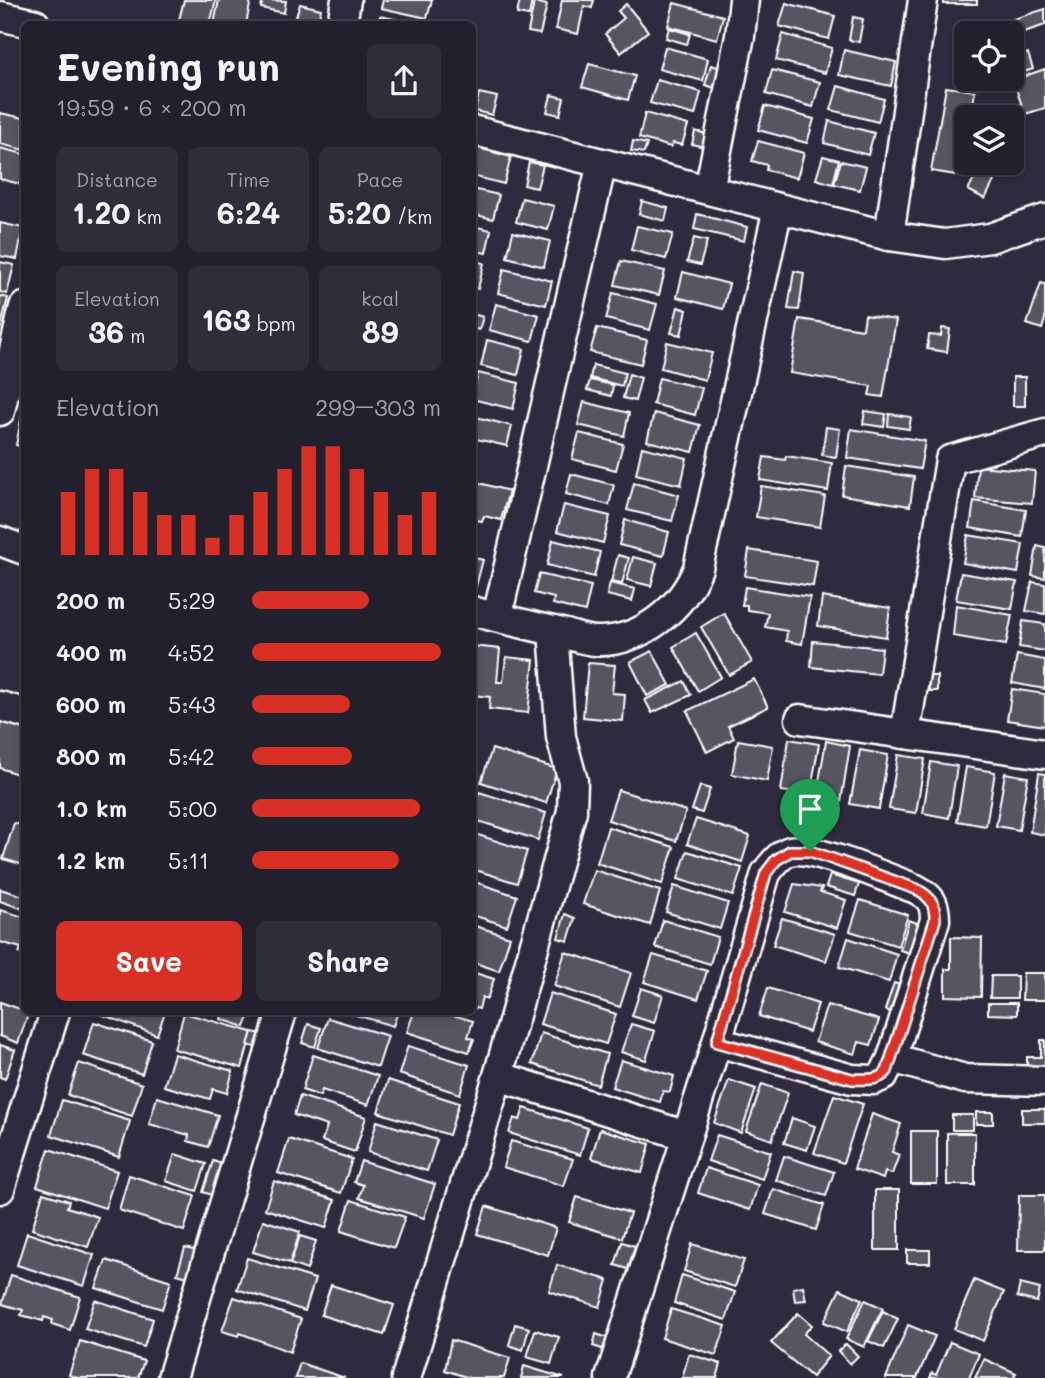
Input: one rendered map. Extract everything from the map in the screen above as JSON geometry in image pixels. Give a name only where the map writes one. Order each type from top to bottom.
[{"type":"street","points":[[342,21],[346,0]]},
{"type":"street","points":[[709,190],[740,36],[744,0]]},
{"type":"street","points":[[889,236],[923,0]]},
{"type":"street","points":[[0,16],[22,21]]},
{"type":"street","points":[[476,131],[889,236],[945,244],[990,238],[1045,219]]},
{"type":"street","points":[[602,163],[485,614],[597,642],[621,639],[671,612],[691,587],[698,568],[778,208]]},
{"type":"street","points":[[0,411],[21,320]]},
{"type":"street","points":[[905,734],[950,460],[1045,433]]},
{"type":"street","points":[[0,541],[21,549]]},
{"type":"street","points":[[406,1378],[498,1076],[572,811],[573,781],[561,737],[553,631]]},
{"type":"street","points":[[0,706],[21,712]]},
{"type":"street","points":[[800,719],[1045,754]]},
{"type":"street","points":[[610,1378],[717,1042],[766,873],[776,860],[790,851],[810,851],[929,896],[935,907],[935,920],[892,1058],[883,1076],[874,1080],[852,1079],[717,1042]]},
{"type":"street","points":[[0,1189],[54,1015]]},
{"type":"street","points":[[172,1378],[281,1015]]},
{"type":"street","points":[[892,1058],[965,1079],[1045,1081]]},
{"type":"street","points":[[498,1076],[687,1136]]},
{"type":"building","points":[[184,0],[216,0],[211,21],[179,21]]},
{"type":"building","points":[[219,0],[251,0],[247,21],[215,21]]},
{"type":"building","points":[[263,0],[286,1],[284,13],[261,8]]},
{"type":"building","points":[[383,0],[432,0],[427,18],[381,8]]},
{"type":"building","points":[[520,0],[532,0],[529,16],[517,14]]},
{"type":"building","points":[[562,0],[594,0],[592,8],[584,6],[578,34],[556,29]]},
{"type":"building","points":[[944,0],[977,0],[977,4],[944,4]]},
{"type":"building","points":[[534,2],[547,5],[540,34],[528,32]]},
{"type":"building","points":[[674,3],[723,16],[717,39],[668,26]]},
{"type":"building","points":[[786,3],[835,16],[829,39],[779,26]]},
{"type":"building","points":[[300,4],[321,9],[318,21],[296,17]]},
{"type":"building","points":[[626,4],[648,31],[621,53],[605,34],[624,18],[618,11]]},
{"type":"building","points":[[1045,9],[1045,25],[1024,32],[1024,21],[1007,21]]},
{"type":"building","points":[[380,16],[404,21],[379,21]]},
{"type":"building","points":[[853,17],[863,19],[859,42],[849,40]]},
{"type":"building","points":[[669,28],[690,34],[687,44],[666,38]]},
{"type":"building","points":[[783,34],[832,48],[825,73],[776,60]]},
{"type":"building","points":[[665,47],[708,59],[703,81],[659,69]]},
{"type":"building","points":[[844,50],[896,62],[891,86],[839,75]]},
{"type":"building","points":[[1028,53],[1033,69],[1024,72],[1024,54]]},
{"type":"building","points":[[589,64],[635,76],[628,100],[582,87]]},
{"type":"building","points":[[711,65],[725,69],[719,89],[705,85]]},
{"type":"building","points":[[1045,69],[1045,108],[1025,114],[1017,91],[1024,91],[1024,76]]},
{"type":"building","points":[[772,70],[820,82],[813,107],[766,94]]},
{"type":"building","points":[[657,80],[701,92],[695,115],[650,103]]},
{"type":"building","points":[[838,86],[884,99],[878,122],[831,110]]},
{"type":"building","points":[[946,87],[954,88],[954,91],[975,91],[973,105],[954,105],[954,175],[931,171]]},
{"type":"building","points":[[479,93],[497,97],[492,115],[476,111]]},
{"type":"building","points":[[551,95],[564,98],[560,115],[547,112]]},
{"type":"building","points":[[765,106],[814,119],[807,143],[758,130]]},
{"type":"building","points":[[0,113],[21,117],[21,149],[0,144]]},
{"type":"building","points":[[645,113],[688,125],[682,145],[673,143],[671,147],[639,138]]},
{"type":"building","points":[[829,121],[874,133],[868,155],[824,143]]},
{"type":"building","points":[[695,131],[707,134],[704,147],[692,144]]},
{"type":"building","points":[[633,141],[647,144],[644,153],[631,151]]},
{"type":"building","points":[[758,141],[804,153],[797,178],[766,170],[767,165],[752,161]]},
{"type":"building","points":[[476,147],[511,157],[504,184],[476,177]]},
{"type":"building","points":[[0,148],[21,153],[21,184],[0,179]]},
{"type":"building","points":[[823,156],[839,160],[833,184],[816,179]]},
{"type":"building","points":[[841,161],[866,167],[860,190],[834,184]]},
{"type":"building","points":[[529,162],[543,165],[537,188],[524,185]]},
{"type":"building","points":[[976,175],[997,175],[985,199],[968,190]]},
{"type":"building","points":[[476,190],[499,195],[493,219],[476,215]]},
{"type":"building","points":[[522,198],[554,206],[548,230],[516,222]]},
{"type":"building","points":[[642,201],[668,208],[665,221],[639,214]]},
{"type":"building","points":[[697,214],[747,227],[744,241],[694,229]]},
{"type":"building","points":[[0,223],[21,228],[17,259],[0,256]]},
{"type":"building","points":[[637,226],[673,234],[666,259],[631,250]]},
{"type":"building","points":[[476,227],[491,230],[486,253],[476,251]]},
{"type":"building","points":[[513,232],[550,241],[544,267],[507,257]]},
{"type":"building","points":[[694,238],[707,241],[700,265],[687,262]]},
{"type":"building","points":[[476,261],[484,263],[478,289],[476,288]]},
{"type":"building","points":[[621,261],[665,271],[659,295],[615,285]]},
{"type":"building","points":[[0,262],[14,265],[7,294],[0,292]]},
{"type":"building","points":[[504,269],[552,281],[546,305],[498,293]]},
{"type":"building","points":[[794,271],[804,273],[799,310],[788,309]]},
{"type":"building","points":[[683,272],[729,284],[723,309],[677,297]]},
{"type":"building","points":[[1041,283],[1045,284],[1045,319],[1042,329],[1027,324]]},
{"type":"building","points":[[613,293],[657,304],[650,330],[606,319]]},
{"type":"building","points":[[0,296],[8,298],[0,330]]},
{"type":"building","points":[[496,304],[539,315],[532,341],[489,330]]},
{"type":"building","points":[[678,307],[687,310],[681,335],[671,333]]},
{"type":"building","points":[[476,315],[483,317],[479,330],[476,329]]},
{"type":"building","points":[[865,315],[896,320],[883,397],[869,395],[871,386],[790,373],[799,319],[863,329]]},
{"type":"building","points":[[597,328],[647,340],[641,364],[590,352]]},
{"type":"building","points":[[942,328],[950,329],[947,352],[927,349],[929,335],[941,336]]},
{"type":"building","points":[[487,340],[524,349],[518,375],[481,366]]},
{"type":"building","points":[[667,342],[712,353],[705,380],[661,368]]},
{"type":"building","points":[[593,365],[625,373],[622,386],[590,378]]},
{"type":"building","points":[[478,373],[519,383],[513,409],[476,400]]},
{"type":"building","points":[[629,374],[641,378],[635,401],[623,398]]},
{"type":"building","points":[[1013,377],[1025,377],[1025,406],[1013,406]]},
{"type":"building","points":[[659,378],[702,388],[695,415],[653,404]]},
{"type":"building","points":[[590,380],[613,385],[611,396],[587,390]]},
{"type":"building","points":[[584,402],[629,413],[624,436],[578,425]]},
{"type":"building","points":[[865,411],[886,414],[884,427],[863,424]]},
{"type":"building","points":[[654,413],[700,425],[693,452],[647,441]]},
{"type":"building","points":[[889,414],[911,417],[909,429],[888,426]]},
{"type":"building","points":[[476,417],[512,426],[507,446],[476,439]]},
{"type":"building","points":[[21,420],[21,446],[16,445]]},
{"type":"building","points":[[826,427],[840,429],[836,457],[822,455]]},
{"type":"building","points":[[851,429],[925,441],[920,469],[847,458]]},
{"type":"building","points":[[579,433],[623,444],[616,470],[572,459]]},
{"type":"building","points":[[642,447],[687,458],[681,485],[636,474]]},
{"type":"building","points":[[786,456],[832,463],[828,491],[760,480],[764,457],[785,460]]},
{"type":"building","points":[[846,466],[914,477],[910,506],[842,495]]},
{"type":"building","points":[[978,466],[1035,471],[1032,503],[975,498]]},
{"type":"building","points":[[571,474],[614,485],[609,505],[566,494]]},
{"type":"building","points":[[476,482],[509,491],[501,520],[484,516],[482,521],[476,520]]},
{"type":"building","points":[[634,483],[679,495],[672,521],[627,510]]},
{"type":"building","points":[[761,486],[825,496],[820,527],[756,517]]},
{"type":"building","points":[[974,501],[1026,510],[1022,537],[970,528]]},
{"type":"building","points":[[564,505],[610,516],[603,543],[557,531]]},
{"type":"building","points":[[625,520],[669,532],[663,556],[619,545]]},
{"type":"building","points":[[968,535],[1023,544],[1018,573],[963,563]]},
{"type":"building","points":[[553,540],[600,552],[594,577],[547,565]]},
{"type":"building","points":[[1037,546],[1045,548],[1045,578],[1032,576]]},
{"type":"building","points":[[749,550],[817,561],[813,586],[745,576]]},
{"type":"building","points":[[618,555],[629,558],[622,584],[611,582]]},
{"type":"building","points":[[633,557],[657,563],[651,586],[627,580]]},
{"type":"building","points":[[476,558],[483,560],[476,586]]},
{"type":"building","points":[[961,573],[1017,582],[1012,609],[956,600]]},
{"type":"building","points":[[539,574],[591,586],[585,612],[553,604],[554,598],[534,593]]},
{"type":"building","points":[[1032,582],[1045,584],[1045,614],[1026,611]]},
{"type":"building","points":[[610,583],[635,589],[632,601],[607,595]]},
{"type":"building","points":[[745,587],[810,597],[802,644],[786,641],[787,631],[765,627],[768,613],[747,610],[747,605],[742,605]]},
{"type":"building","points":[[822,597],[890,608],[886,637],[818,626]]},
{"type":"building","points":[[956,605],[1012,615],[1006,645],[953,636]]},
{"type":"building","points":[[724,613],[752,662],[729,675],[701,627]]},
{"type":"building","points":[[1023,621],[1045,624],[1045,651],[1019,647]]},
{"type":"building","points":[[696,633],[721,677],[698,691],[673,647]]},
{"type":"building","points":[[813,641],[882,648],[879,674],[811,667]]},
{"type":"building","points":[[476,646],[500,649],[497,682],[503,682],[506,657],[534,660],[528,713],[489,709],[490,697],[476,695]]},
{"type":"building","points":[[652,651],[670,685],[647,696],[630,662]]},
{"type":"building","points":[[1017,655],[1045,660],[1045,689],[1012,683]]},
{"type":"building","points":[[588,663],[615,665],[612,693],[625,694],[623,721],[583,717]]},
{"type":"building","points":[[929,676],[937,676],[937,691],[929,691]]},
{"type":"building","points":[[754,679],[768,707],[728,726],[734,738],[707,752],[687,711]]},
{"type":"building","points":[[684,681],[691,695],[652,713],[645,700]]},
{"type":"building","points":[[1012,689],[1045,694],[1045,726],[1007,720]]},
{"type":"building","points":[[0,719],[21,726],[21,772],[20,775],[0,768]]},
{"type":"building","points":[[789,739],[819,744],[810,795],[781,791]]},
{"type":"building","points":[[738,740],[773,746],[767,781],[732,774]]},
{"type":"building","points":[[826,741],[850,746],[841,802],[816,798]]},
{"type":"building","points":[[492,749],[557,769],[546,803],[481,782]]},
{"type":"building","points":[[860,750],[888,755],[879,809],[850,804]]},
{"type":"building","points":[[898,755],[925,759],[916,813],[889,809]]},
{"type":"building","points":[[931,762],[957,766],[949,818],[923,813]]},
{"type":"building","points":[[966,767],[995,772],[986,826],[957,821]]},
{"type":"building","points":[[1005,773],[1028,777],[1019,830],[996,826]]},
{"type":"building","points":[[1039,773],[1045,774],[1045,835],[1030,832]]},
{"type":"building","points":[[700,786],[710,789],[702,813],[692,810]]},
{"type":"building","points":[[618,790],[686,811],[676,841],[608,820]]},
{"type":"building","points":[[479,792],[546,813],[538,840],[476,820]]},
{"type":"building","points":[[696,819],[750,836],[742,862],[687,844]]},
{"type":"building","points":[[14,823],[21,825],[21,864],[3,859]]},
{"type":"building","points":[[608,827],[674,847],[662,884],[597,863]]},
{"type":"building","points":[[476,834],[527,851],[517,883],[476,870]]},
{"type":"building","points":[[687,851],[742,868],[733,896],[678,879]]},
{"type":"building","points":[[594,870],[660,891],[650,925],[583,904]]},
{"type":"building","points":[[830,875],[859,884],[855,896],[826,887]]},
{"type":"building","points":[[476,882],[517,896],[507,926],[476,916]]},
{"type":"building","points":[[794,884],[822,888],[820,892],[846,900],[837,928],[785,912]]},
{"type":"building","points":[[674,886],[728,903],[720,929],[666,912]]},
{"type":"building","points":[[0,889],[21,895],[21,908],[0,901]]},
{"type":"building","points":[[860,900],[908,915],[898,946],[850,931]]},
{"type":"building","points":[[0,910],[21,916],[21,948],[0,942]]},
{"type":"building","points":[[565,914],[575,918],[568,941],[558,938]]},
{"type":"building","points":[[782,918],[835,934],[826,961],[773,945]]},
{"type":"building","points":[[663,920],[718,937],[710,964],[655,947]]},
{"type":"building","points":[[909,920],[922,925],[913,954],[900,950]]},
{"type":"building","points":[[476,926],[510,937],[499,971],[476,963]]},
{"type":"building","points":[[951,937],[982,938],[981,997],[945,996],[945,969],[951,969]]},
{"type":"building","points":[[848,938],[897,954],[889,982],[839,967]]},
{"type":"building","points":[[565,952],[631,973],[620,1007],[554,986]]},
{"type":"building","points":[[653,955],[707,971],[698,999],[644,982]]},
{"type":"building","points":[[476,973],[494,979],[487,999],[482,997],[479,1009],[476,1008]]},
{"type":"building","points":[[1023,973],[1045,973],[1045,1000],[1022,1000]]},
{"type":"building","points":[[991,976],[1017,976],[1017,998],[990,998]]},
{"type":"building","points":[[894,983],[906,987],[897,1014],[885,1010]]},
{"type":"building","points":[[641,988],[663,995],[654,1023],[632,1016]]},
{"type":"building","points":[[768,988],[818,1004],[809,1032],[759,1016]]},
{"type":"building","points":[[550,993],[616,1014],[606,1044],[540,1024]]},
{"type":"building","points":[[0,1002],[21,1009],[21,1015],[28,1015],[18,1043],[0,1036]]},
{"type":"building","points":[[988,1003],[1017,1003],[1017,1015],[988,1014]]},
{"type":"building","points":[[827,1005],[879,1020],[871,1045],[859,1042],[855,1054],[815,1042]]},
{"type":"building","points":[[103,1015],[164,1015],[157,1035]]},
{"type":"building","points":[[183,1015],[252,1032],[242,1068],[174,1049]]},
{"type":"building","points":[[219,1015],[250,1015],[245,1027],[221,1019],[222,1016]]},
{"type":"building","points":[[356,1015],[397,1015],[393,1026]]},
{"type":"building","points":[[413,1015],[453,1015],[473,1021],[468,1037],[474,1039],[469,1052],[407,1032]]},
{"type":"building","points":[[328,1018],[388,1036],[378,1067],[318,1048]]},
{"type":"building","points":[[94,1022],[152,1041],[142,1074],[83,1055]]},
{"type":"building","points":[[308,1024],[321,1028],[315,1047],[302,1043]]},
{"type":"building","points":[[631,1024],[655,1031],[646,1060],[621,1052]]},
{"type":"building","points":[[252,1032],[263,1034],[258,1048],[248,1045]]},
{"type":"building","points":[[541,1033],[607,1054],[598,1085],[532,1064]]},
{"type":"building","points":[[1041,1040],[1045,1040],[1045,1068],[1027,1068],[1027,1057],[1041,1057]]},
{"type":"building","points":[[0,1045],[15,1050],[5,1079],[0,1077]]},
{"type":"building","points":[[408,1046],[469,1065],[460,1094],[399,1074]]},
{"type":"building","points":[[174,1054],[233,1071],[227,1093],[213,1089],[210,1099],[164,1086]]},
{"type":"building","points":[[313,1055],[378,1076],[368,1105],[322,1090],[320,1096],[302,1090]]},
{"type":"building","points":[[621,1060],[674,1076],[670,1092],[663,1091],[660,1102],[612,1087]]},
{"type":"building","points":[[79,1063],[142,1084],[132,1116],[68,1095]]},
{"type":"building","points":[[388,1080],[459,1103],[449,1135],[378,1112]]},
{"type":"building","points":[[729,1080],[756,1089],[741,1133],[714,1123]]},
{"type":"building","points":[[762,1084],[788,1093],[772,1140],[746,1131]]},
{"type":"building","points":[[834,1095],[863,1104],[843,1163],[814,1153]]},
{"type":"building","points":[[300,1096],[366,1117],[355,1152],[322,1141],[327,1126],[294,1115]]},
{"type":"building","points":[[157,1097],[218,1115],[208,1147],[188,1141],[189,1135],[149,1124]]},
{"type":"building","points":[[62,1100],[130,1121],[119,1157],[51,1135]]},
{"type":"building","points":[[524,1108],[588,1128],[580,1155],[509,1133],[514,1118],[520,1120]]},
{"type":"building","points":[[1022,1109],[1045,1109],[1045,1123],[1022,1123]]},
{"type":"building","points":[[976,1112],[993,1112],[993,1124],[976,1124]]},
{"type":"building","points":[[872,1114],[901,1124],[892,1152],[899,1155],[892,1174],[885,1172],[883,1179],[854,1169]]},
{"type":"building","points":[[952,1115],[973,1115],[973,1130],[952,1130]]},
{"type":"building","points":[[792,1118],[815,1126],[807,1150],[784,1143]]},
{"type":"building","points":[[377,1121],[437,1140],[427,1171],[368,1152]]},
{"type":"building","points":[[600,1129],[650,1144],[642,1173],[591,1158]]},
{"type":"building","points":[[911,1131],[937,1131],[937,1184],[911,1184]]},
{"type":"building","points":[[947,1133],[975,1133],[975,1185],[947,1185]]},
{"type":"building","points":[[717,1135],[771,1152],[762,1179],[708,1161]]},
{"type":"building","points":[[289,1139],[352,1159],[341,1193],[278,1173]]},
{"type":"building","points":[[511,1141],[573,1159],[564,1186],[503,1167]]},
{"type":"building","points":[[49,1149],[117,1171],[105,1208],[37,1186]]},
{"type":"building","points":[[175,1154],[206,1164],[197,1191],[166,1181]]},
{"type":"building","points":[[784,1156],[834,1172],[826,1196],[776,1180]]},
{"type":"building","points":[[213,1161],[225,1165],[215,1196],[203,1192]]},
{"type":"building","points":[[361,1161],[435,1184],[424,1218],[359,1198],[363,1185],[354,1182]]},
{"type":"building","points":[[706,1168],[758,1185],[750,1210],[698,1193]]},
{"type":"building","points":[[129,1175],[195,1196],[184,1231],[119,1210]]},
{"type":"building","points":[[274,1181],[335,1200],[326,1228],[265,1209]]},
{"type":"building","points":[[773,1189],[824,1205],[816,1230],[765,1214]]},
{"type":"building","points":[[875,1190],[899,1190],[899,1250],[875,1250]]},
{"type":"building","points":[[43,1193],[69,1201],[67,1207],[98,1217],[88,1247],[32,1229]]},
{"type":"building","points":[[1019,1195],[1045,1195],[1045,1250],[1018,1250]]},
{"type":"building","points":[[577,1197],[630,1213],[622,1238],[569,1222]]},
{"type":"building","points":[[351,1200],[405,1217],[394,1248],[341,1231]]},
{"type":"building","points":[[486,1206],[556,1228],[548,1255],[477,1234]]},
{"type":"building","points":[[263,1220],[300,1232],[290,1263],[253,1252]]},
{"type":"building","points":[[27,1233],[94,1255],[84,1286],[17,1265]]},
{"type":"building","points":[[300,1236],[316,1241],[307,1270],[290,1264]]},
{"type":"building","points":[[622,1242],[635,1246],[628,1269],[615,1265]]},
{"type":"building","points":[[692,1244],[744,1260],[735,1287],[684,1271]]},
{"type":"building","points":[[185,1248],[197,1251],[188,1277],[177,1274]]},
{"type":"building","points":[[907,1250],[930,1250],[930,1263],[907,1263]]},
{"type":"building","points":[[247,1258],[315,1279],[305,1311],[237,1289]]},
{"type":"building","points":[[106,1260],[171,1281],[162,1309],[96,1288]]},
{"type":"building","points":[[557,1265],[608,1280],[600,1307],[549,1291]]},
{"type":"building","points":[[11,1275],[80,1297],[70,1330],[52,1324],[53,1320],[44,1317],[43,1321],[21,1315],[23,1310],[2,1304]]},
{"type":"building","points":[[682,1275],[735,1292],[726,1320],[674,1303]]},
{"type":"building","points":[[974,1280],[1004,1292],[983,1341],[954,1329]]},
{"type":"building","points":[[1020,1284],[1040,1289],[1037,1302],[1017,1297]]},
{"type":"building","points":[[331,1285],[394,1305],[384,1335],[321,1315]]},
{"type":"building","points":[[803,1286],[806,1300],[795,1301],[793,1288]]},
{"type":"building","points":[[840,1289],[862,1299],[847,1332],[824,1322]]},
{"type":"building","points":[[234,1297],[301,1319],[290,1352],[240,1333],[239,1336],[222,1331]]},
{"type":"building","points":[[95,1300],[153,1319],[144,1347],[85,1329]]},
{"type":"building","points":[[865,1300],[883,1308],[864,1347],[846,1339]]},
{"type":"building","points":[[671,1309],[726,1326],[716,1355],[662,1338]]},
{"type":"building","points":[[883,1311],[898,1319],[884,1348],[868,1341]]},
{"type":"building","points":[[798,1313],[812,1325],[804,1334],[829,1356],[812,1377],[771,1343]]},
{"type":"building","points":[[515,1324],[529,1328],[523,1350],[509,1345]]},
{"type":"building","points":[[908,1325],[935,1336],[917,1378],[886,1378]]},
{"type":"building","points":[[535,1330],[559,1337],[551,1364],[527,1357]]},
{"type":"building","points":[[596,1334],[608,1338],[605,1350],[593,1346]]},
{"type":"building","points":[[451,1340],[510,1358],[504,1378],[469,1378],[445,1370]]},
{"type":"building","points":[[80,1341],[144,1361],[138,1378],[78,1378],[69,1375]]},
{"type":"building","points":[[950,1342],[979,1354],[969,1378],[930,1378],[932,1373],[936,1375]]},
{"type":"building","points":[[846,1344],[858,1356],[850,1364],[838,1351]]},
{"type":"building","points":[[689,1354],[721,1364],[717,1378],[682,1378]]},
{"type":"building","points":[[984,1359],[1016,1373],[1013,1378],[975,1378]]},
{"type":"building","points":[[300,1363],[345,1378],[295,1378]]},
{"type":"building","points":[[524,1366],[564,1378],[521,1378]]},
{"type":"route","points":[[790,851],[810,851],[916,889],[929,896],[935,907],[935,920],[887,1071],[874,1080],[852,1079],[717,1042],[766,873],[776,860],[790,851]]}]
